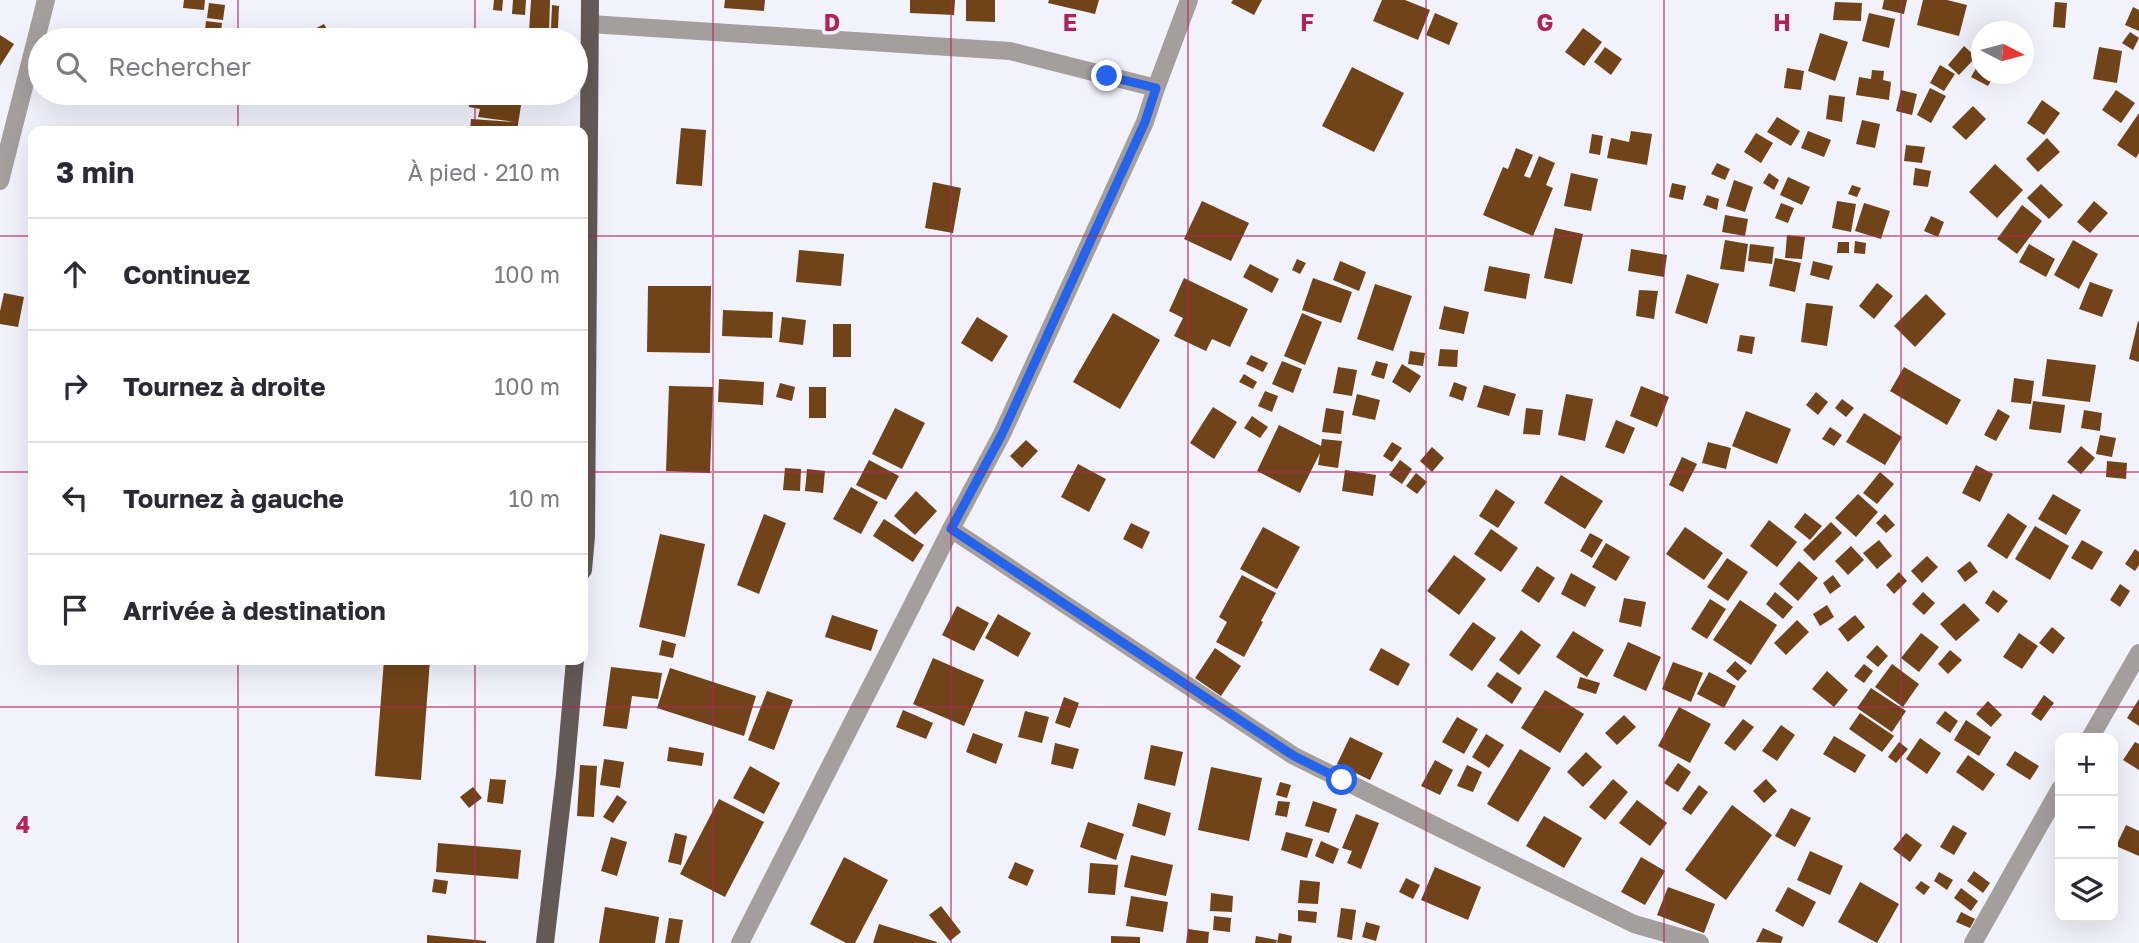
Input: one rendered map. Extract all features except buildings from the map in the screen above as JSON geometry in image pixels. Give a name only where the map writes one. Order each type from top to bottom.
[{"type":"main road","points":[[588,280],[590,0]]},
{"type":"main road","points":[[545,943],[575,665]]},
{"type":"street","points":[[39,28],[46,0]]},
{"type":"street","points":[[740,943],[1002,434],[1145,122],[1189,0]]},
{"type":"street","points":[[590,24],[1010,51],[1156,88]]},
{"type":"street","points":[[0,181],[28,71]]},
{"type":"street","points":[[951,529],[1294,756],[1634,924],[1700,943]]},
{"type":"street","points":[[2093,733],[2139,653]]},
{"type":"street","points":[[1973,943],[2056,796]]},
{"type":"route","points":[[1107,76],[1156,88],[1145,122],[1002,434],[951,529],[1294,756],[1342,780]]}]
